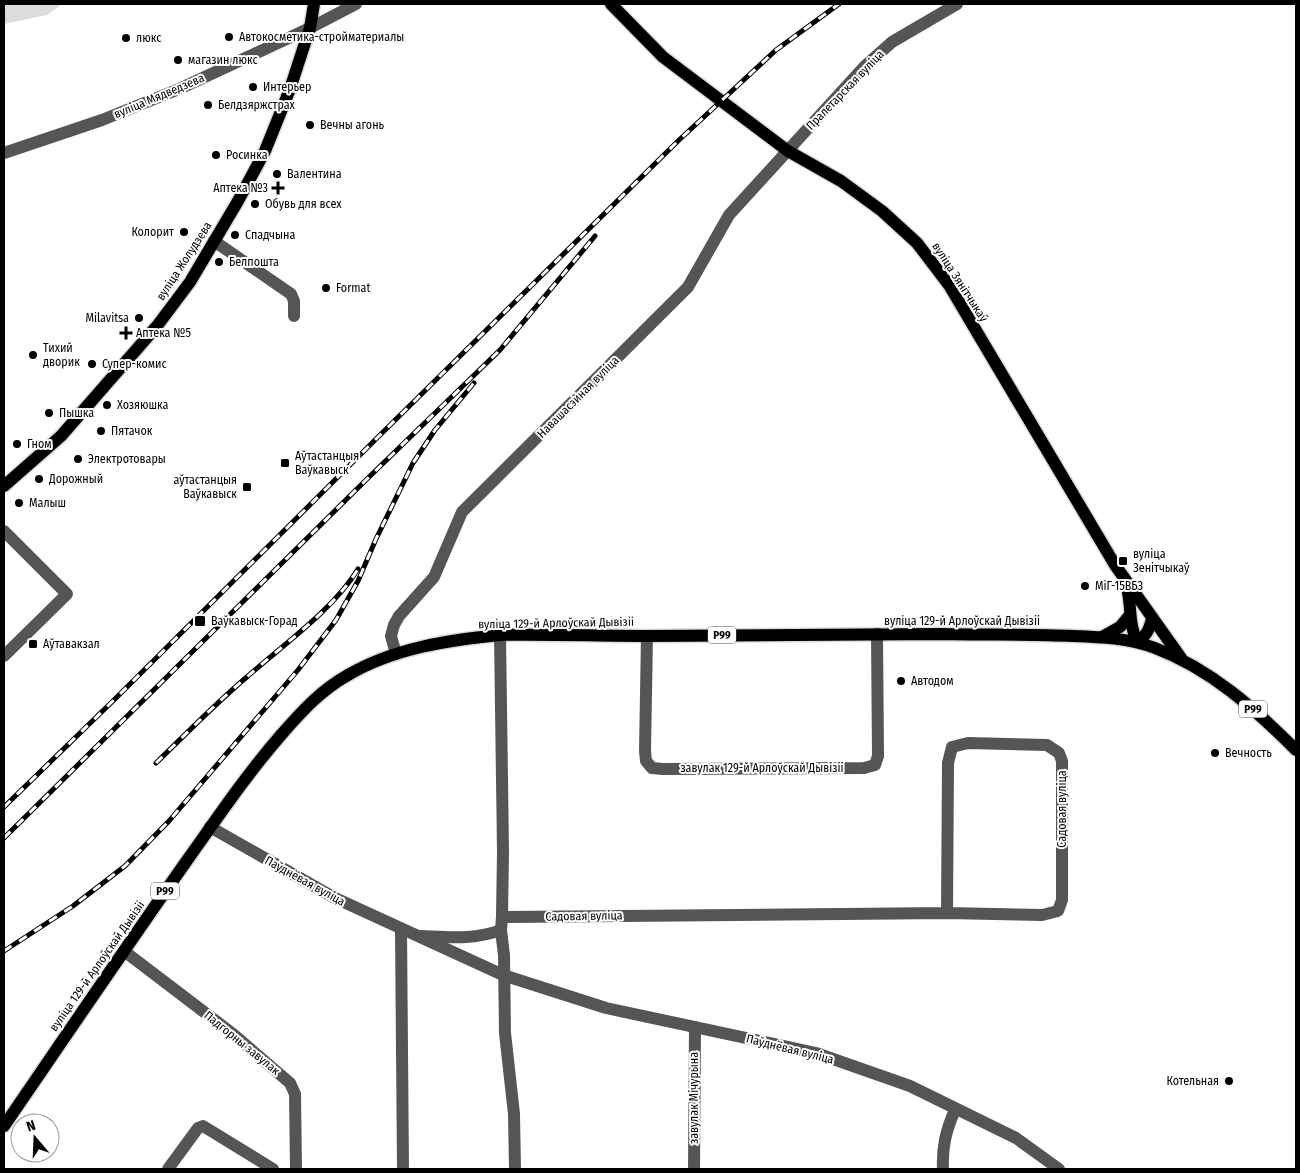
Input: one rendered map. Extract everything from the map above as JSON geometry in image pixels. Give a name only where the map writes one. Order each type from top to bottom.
[{"type":"main road","name":"вуліца Жолудзева","points":[[4,486],[61,436],[163,318],[190,282],[265,151],[290,89],[310,28],[314,4]]},
{"type":"main road","name":"вуліца Зянітчыкаў","points":[[611,4],[663,57],[788,150],[841,181],[882,211],[917,243],[949,285],[1126,582],[1183,660]]},
{"type":"main road","points":[[1126,582],[1131,605],[1129,616],[1132,630],[1138,642],[1149,630],[1152,619]]},
{"type":"main road","points":[[1102,637],[1120,627],[1129,616]]},
{"type":"main road","name":"вуліца 129-й Арлоўскай Дывізіі","points":[[4,1126],[124,950],[254,766],[304,708],[348,675],[396,654],[457,639],[500,635],[877,634],[1102,637]]},
{"type":"main road","name":"Р99","points":[[1102,637],[1138,642],[1183,660],[1238,696],[1268,721],[1296,750]]},
{"type":"street","name":"вуліца Мядведзева","points":[[4,154],[102,120],[179,90],[356,4]]},
{"type":"street","name":"Пралетарская вуліца","points":[[788,150],[864,67],[892,42],[957,4]]},
{"type":"street","name":"Навашасэйная вуліца","points":[[396,654],[391,636],[394,624],[434,577],[462,512],[688,287],[729,215],[788,150]]},
{"type":"street","points":[[214,241],[291,294],[294,301],[294,316]]},
{"type":"street","points":[[4,531],[67,594],[4,656]]},
{"type":"street","name":"завулак 129-й Арлоўскай Дывізіі","points":[[647,636],[645,752],[646,762],[652,768],[864,768],[875,765],[878,756],[877,634]]},
{"type":"street","points":[[500,635],[503,851],[502,917],[500,930],[504,955],[505,1033],[514,1114],[515,1169]]},
{"type":"street","name":"Садовая вуліца","points":[[502,917],[948,913],[1042,915],[1058,911],[1062,900],[1062,761],[1060,753],[1047,745],[968,743],[952,747],[948,763],[948,913]]},
{"type":"street","name":"Паўднёвая вуліца","points":[[210,827],[335,898],[401,930],[503,974],[606,1008],[816,1053],[910,1086],[955,1110],[1016,1138],[1059,1169]]},
{"type":"street","points":[[401,930],[403,1169]]},
{"type":"street","points":[[416,936],[470,937],[500,930]]},
{"type":"street","name":"Падгорны завулак","points":[[124,950],[233,1034],[290,1083],[295,1094],[296,1169]]},
{"type":"street","name":"завулак Мічурына","points":[[694,1169],[695,1027]]},
{"type":"street","points":[[943,1169],[942,1147],[947,1126],[955,1110]]},
{"type":"street","points":[[168,1169],[198,1128],[203,1126],[273,1169]]},
{"type":"shaded area","points":[[4,4],[62,4],[47,15],[4,24]]},
{"type":"railway","points":[[4,807],[678,141],[776,50],[839,4]]},
{"type":"railway","points":[[4,838],[500,350],[595,236]]},
{"type":"railway","points":[[4,951],[73,906],[125,866],[169,821],[298,670],[336,620],[358,581],[413,463],[435,430],[474,383]]},
{"type":"railway","points":[[156,763],[224,697],[322,612],[348,584],[358,569]]},
{"type":"place","name":"Автокосметика-стройматериалы","points":[[229,37]]},
{"type":"place","name":"люкс","points":[[126,38]]},
{"type":"place","name":"магазин люкс","points":[[178,60]]},
{"type":"place","name":"Интерьер","points":[[253,87]]},
{"type":"place","name":"Белдзяржстрах","points":[[208,105]]},
{"type":"place","name":"Вечны агонь","points":[[310,125]]},
{"type":"place","name":"Росинка","points":[[216,155]]},
{"type":"place","name":"Валентина","points":[[277,174]]},
{"type":"place","name":"Аптека №3","points":[[278,188]]},
{"type":"place","name":"Обувь для всех","points":[[255,204]]},
{"type":"place","name":"Колорит","points":[[184,232]]},
{"type":"place","name":"Спадчына","points":[[235,235]]},
{"type":"place","name":"Белпошта","points":[[219,262]]},
{"type":"place","name":"Format","points":[[326,288]]},
{"type":"place","name":"Milavitsa","points":[[139,318]]},
{"type":"place","name":"Аптека №5","points":[[126,333]]},
{"type":"place","name":"Тихий дворик","points":[[33,355]]},
{"type":"place","name":"Супер-комис","points":[[92,364]]},
{"type":"place","name":"Хозяюшка","points":[[107,405]]},
{"type":"place","name":"Пышка","points":[[49,413]]},
{"type":"place","name":"Пятачок","points":[[101,431]]},
{"type":"place","name":"Гном","points":[[17,444]]},
{"type":"place","name":"Электротовары","points":[[78,459]]},
{"type":"place","name":"Аўтастанцыя Ваўкавыск","points":[[285,463]]},
{"type":"place","name":"Дорожный","points":[[39,479]]},
{"type":"place","name":"аўтастанцыя Ваўкавыск","points":[[247,487]]},
{"type":"place","name":"Малыш","points":[[19,503]]},
{"type":"place","name":"вуліца Зенітчыкаў","points":[[1123,561]]},
{"type":"place","name":"МіГ-15ВБЗ","points":[[1085,586]]},
{"type":"place","name":"Ваўкавыск-Горад","points":[[200,621]]},
{"type":"place","name":"Аўтавакзал","points":[[33,644]]},
{"type":"place","name":"Автодом","points":[[901,681]]},
{"type":"place","name":"Вечность","points":[[1215,753]]},
{"type":"place","name":"Котельная","points":[[1229,1081]]}]
